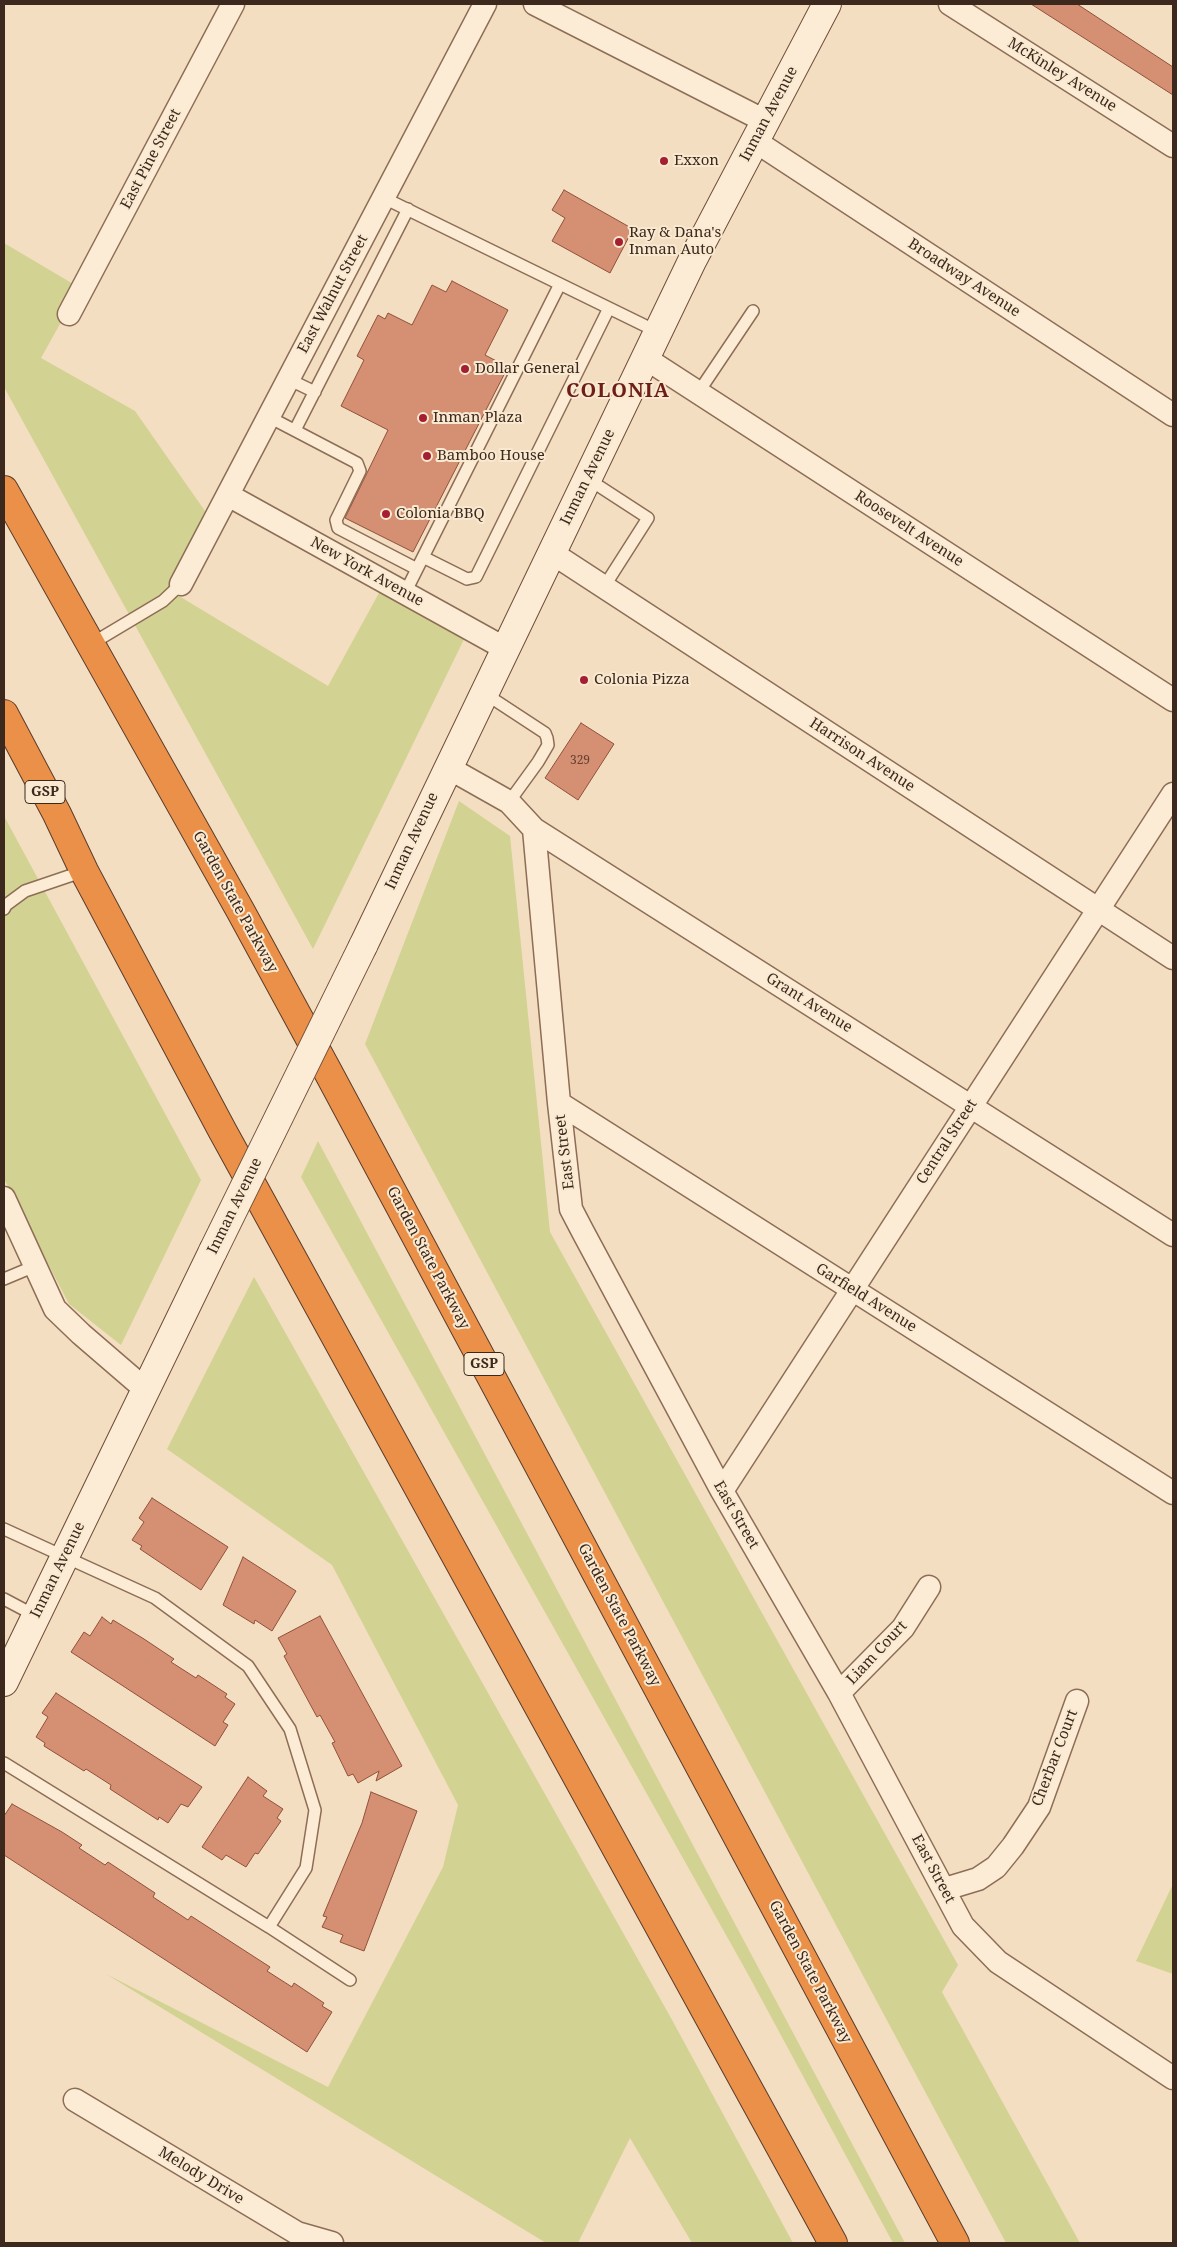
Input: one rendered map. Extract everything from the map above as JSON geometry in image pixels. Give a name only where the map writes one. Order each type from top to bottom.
[{"type":"highway","name":"Garden State Parkway","points":[[4,490],[240,910],[327,1070],[955,2243]]},
{"type":"highway","name":"GSP","points":[[4,714],[57,814],[84,872],[231,1147],[833,2243]]},
{"type":"main road","name":"Inman Avenue","points":[[4,1682],[363,946],[447,767],[692,261],[827,4]]},
{"type":"street","name":"East Pine Street","points":[[69,314],[234,4]]},
{"type":"street","name":"East Walnut Street","points":[[181,584],[485,4]]},
{"type":"street","name":"Broadway Avenue","points":[[535,4],[760,131],[1173,415]]},
{"type":"street","name":"McKinley Avenue","points":[[950,4],[1173,146]]},
{"type":"street","name":"Roosevelt Avenue","points":[[645,358],[1173,700]]},
{"type":"street","name":"New York Avenue","points":[[228,495],[506,648]]},
{"type":"street","name":"Harrison Avenue","points":[[552,553],[1173,958]]},
{"type":"street","name":"Grant Avenue","points":[[447,767],[509,802],[534,829],[1173,1236]]},
{"type":"street","name":"Central Street","points":[[722,1491],[1173,794]]},
{"type":"street","name":"East Street","points":[[534,829],[559,1103],[572,1209],[722,1491],[839,1693],[964,1926],[998,1962],[1173,2078]]},
{"type":"street","name":"Garfield Avenue","points":[[559,1103],[1173,1493]]},
{"type":"street","points":[[5,1203],[55,1308],[81,1334],[146,1390]]},
{"type":"street","name":"Liam Court","points":[[839,1693],[903,1628],[930,1586]]},
{"type":"street","name":"Cherbar Court","points":[[945,1889],[978,1879],[996,1867],[1013,1846],[1039,1807],[1077,1701]]},
{"type":"street","name":"Melody Drive","points":[[75,2100],[297,2233],[332,2243]]},
{"type":"lane","points":[[384,198],[658,332]]},
{"type":"lane","points":[[295,430],[408,209]]},
{"type":"lane","points":[[406,593],[560,284]]},
{"type":"lane","points":[[423,557],[467,579],[476,577],[609,308]]},
{"type":"lane","points":[[698,392],[754,311]]},
{"type":"lane","points":[[288,379],[315,392]]},
{"type":"lane","points":[[269,417],[358,462],[360,471],[336,520],[338,528],[417,569]]},
{"type":"lane","points":[[587,479],[648,518],[604,587]]},
{"type":"lane","points":[[89,644],[163,601],[181,584]]},
{"type":"lane","points":[[484,693],[545,733],[547,738],[548,745],[538,762],[509,802]]},
{"type":"lane","points":[[4,909],[6,904],[25,891],[84,872]]},
{"type":"lane","points":[[4,1279],[35,1266]]},
{"type":"lane","points":[[4,1529],[64,1557],[87,1565],[155,1598],[248,1666],[290,1729],[315,1810],[306,1868],[269,1927]]},
{"type":"lane","points":[[4,1599],[36,1616]]},
{"type":"lane","points":[[4,1764],[269,1927],[350,1980]]},
{"type":"green space","points":[[4,243],[80,288],[41,358],[135,411],[212,521],[174,593],[328,686],[385,582],[470,627],[313,949],[4,387]]},
{"type":"green space","points":[[459,801],[510,836],[550,1232],[958,1965],[942,1992],[1080,2243],[1006,2243],[365,1044]]},
{"type":"green space","points":[[4,816],[201,1180],[121,1345],[69,1304],[4,1179],[4,918],[6,913],[4,909]]},
{"type":"green space","points":[[318,1141],[905,2243],[893,2243],[749,1976],[301,1177]]},
{"type":"green space","points":[[254,1277],[671,2018],[793,2243],[692,2243],[630,2138],[578,2243],[546,2243],[106,1974],[328,2087],[443,1867],[458,1805],[332,1565],[167,1449]]},
{"type":"green space","points":[[1173,1884],[1173,1974],[1136,1961]]},
{"type":"building","points":[[1031,4],[1077,4],[1173,67],[1173,95]]},
{"type":"building","points":[[564,190],[633,229],[610,273],[552,241],[565,218],[552,210]]},
{"type":"building","name":"Inman Plaza","points":[[452,281],[508,310],[485,355],[508,367],[413,552],[345,518],[388,430],[341,406],[364,360],[357,356],[378,315],[385,319],[388,313],[412,325],[432,285],[446,292]]},
{"type":"building","points":[[581,723],[614,744],[578,800],[545,778]]},
{"type":"building","points":[[152,1498],[228,1547],[201,1590],[140,1549],[142,1546],[132,1540],[144,1522],[139,1518]]},
{"type":"building","points":[[243,1557],[296,1591],[272,1631],[255,1620],[254,1624],[223,1605]]},
{"type":"building","points":[[320,1616],[402,1766],[376,1781],[379,1771],[358,1783],[353,1774],[348,1776],[332,1743],[335,1742],[320,1715],[317,1717],[284,1656],[287,1654],[278,1638]]},
{"type":"building","points":[[102,1617],[111,1624],[113,1620],[144,1639],[174,1659],[171,1662],[196,1678],[198,1675],[227,1694],[225,1697],[235,1704],[223,1722],[228,1725],[215,1746],[71,1652],[84,1632],[90,1636]]},
{"type":"building","points":[[56,1693],[202,1787],[188,1807],[181,1804],[168,1823],[159,1817],[158,1820],[110,1789],[111,1785],[44,1746],[45,1743],[36,1737],[48,1717],[42,1713]]},
{"type":"building","points":[[248,1777],[267,1791],[263,1796],[283,1809],[277,1818],[281,1821],[258,1854],[255,1853],[246,1867],[226,1855],[222,1860],[202,1847]]},
{"type":"building","points":[[371,1792],[417,1811],[364,1951],[340,1942],[343,1935],[322,1927],[327,1917],[323,1916],[362,1823]]},
{"type":"building","points":[[12,1804],[82,1845],[79,1848],[105,1865],[108,1862],[155,1893],[153,1897],[188,1920],[191,1916],[270,1967],[267,1971],[292,1987],[294,1983],[324,2003],[322,2006],[332,2012],[307,2052],[4,1855],[4,1816]]},
{"type":"place","name":"Exxon","points":[[664,161]]},
{"type":"place","name":"Ray & Dana's Inman Auto","points":[[619,242]]},
{"type":"place","name":"Dollar General","points":[[465,369]]},
{"type":"place","name":"Inman Plaza","points":[[423,418]]},
{"type":"place","name":"Bamboo House","points":[[427,456]]},
{"type":"place","name":"Colonia BBQ","points":[[386,514]]},
{"type":"place","name":"Colonia Pizza","points":[[584,680]]},
{"type":"district","name":"COLONIA","points":[[618,391]]}]
